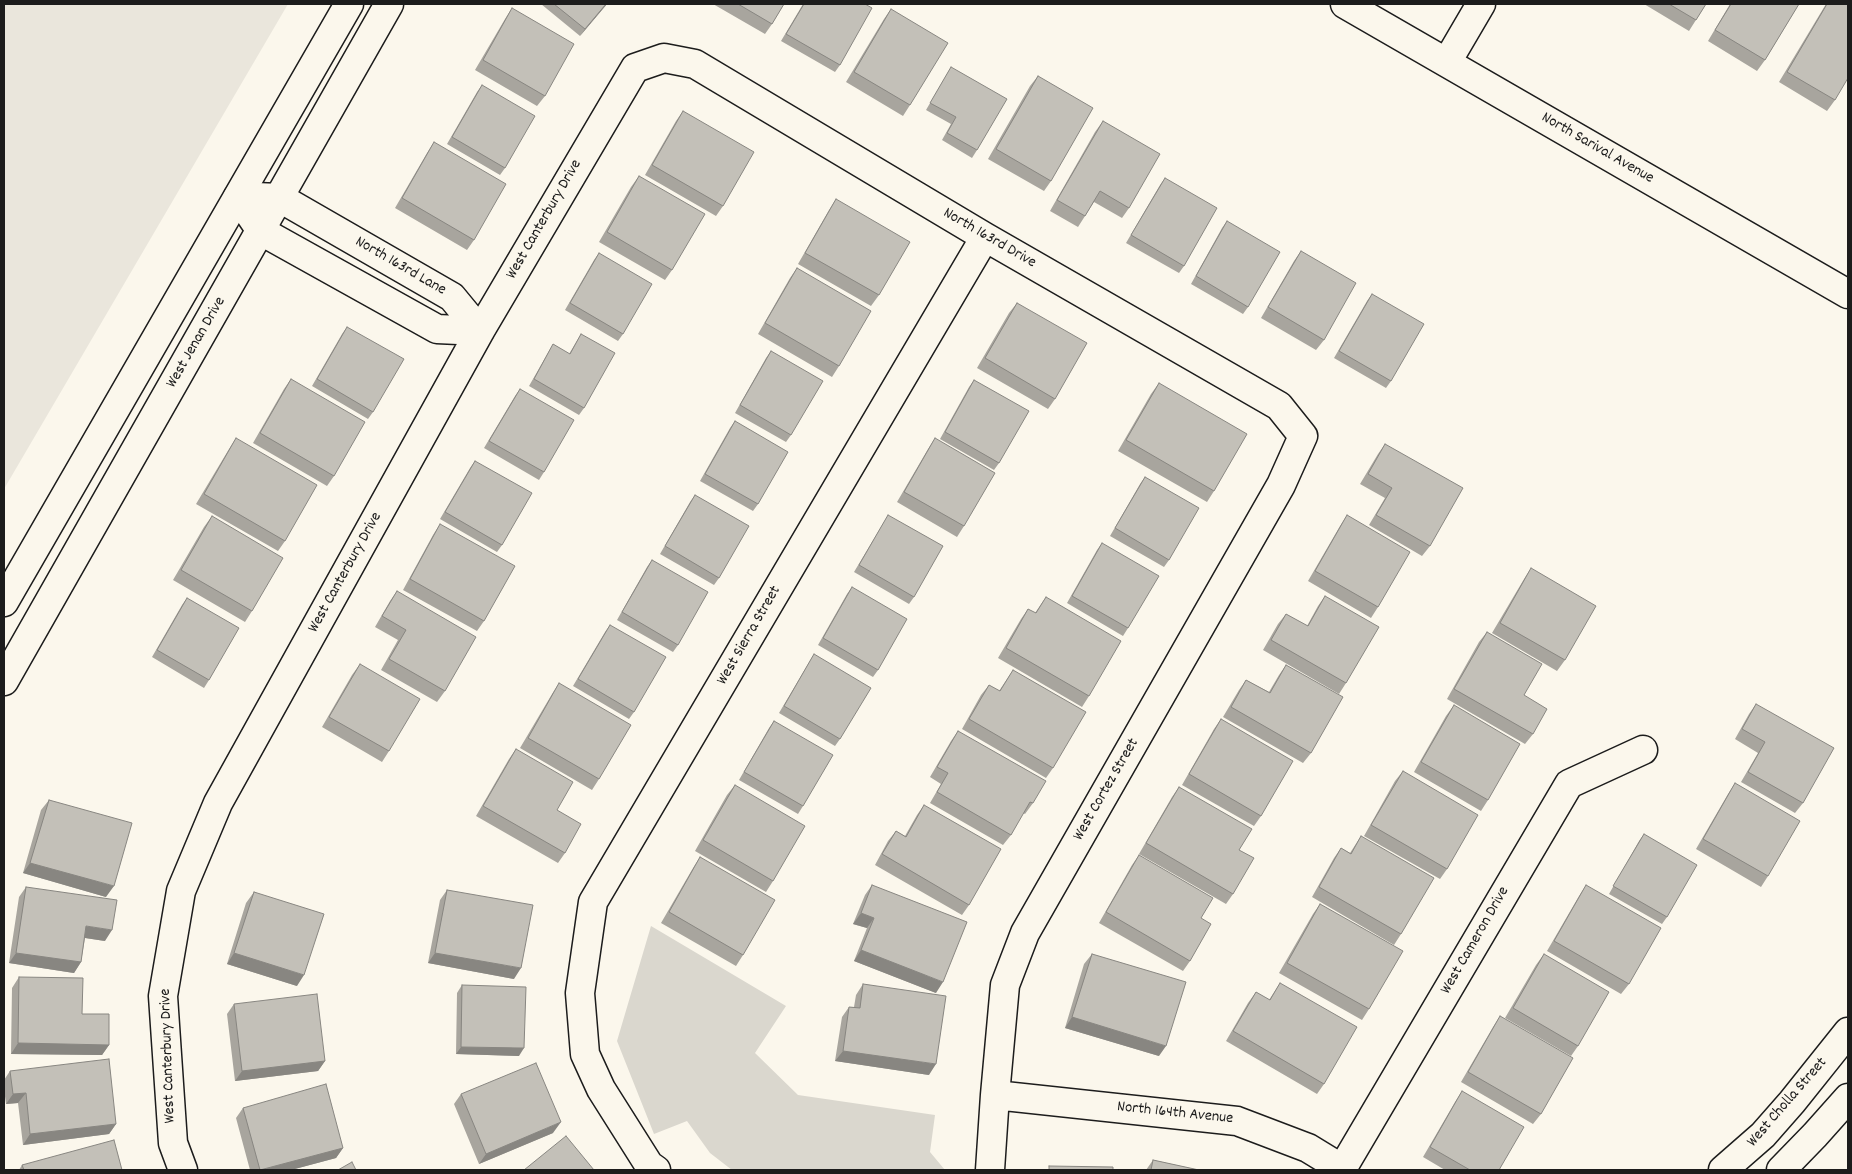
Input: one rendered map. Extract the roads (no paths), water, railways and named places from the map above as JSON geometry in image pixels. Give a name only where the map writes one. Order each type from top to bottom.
[{"type":"street","points":[[4,602],[349,4]]},
{"type":"street","name":"West Jenan Drive","points":[[4,681],[389,4]]},
{"type":"street","name":"North Sarival Avenue","points":[[1346,4],[1848,294]]},
{"type":"street","points":[[1447,62],[1481,4]]},
{"type":"street","name":"North 163rd Drive","points":[[664,58],[696,64],[985,237],[1279,406],[1303,436]]},
{"type":"street","name":"West Canterbury Drive","points":[[183,1170],[173,1144],[163,996],[181,891],[218,802],[480,331],[635,68],[664,58]]},
{"type":"street","points":[[238,197],[261,231],[437,329],[480,331]]},
{"type":"street","name":"North 163rd Lane","points":[[238,197],[280,198],[452,297],[480,331]]},
{"type":"street","name":"West Sierra Street","points":[[656,1170],[649,1165],[601,1089],[585,1054],[580,993],[593,902],[985,237]]},
{"type":"street","name":"West Cortez Street","points":[[990,1170],[1005,985],[1025,933],[1282,485],[1303,436]]},
{"type":"street","name":"West Cameron Drive","points":[[1343,1170],[1569,784],[1643,750]]},
{"type":"street","name":"West Cholla Street","points":[[1724,1170],[1763,1135],[1848,1032]]},
{"type":"street","name":"North 164th Avenue","points":[[995,1095],[1238,1121],[1308,1148],[1343,1170]]},
{"type":"street","points":[[1781,1170],[1848,1098]]}]
